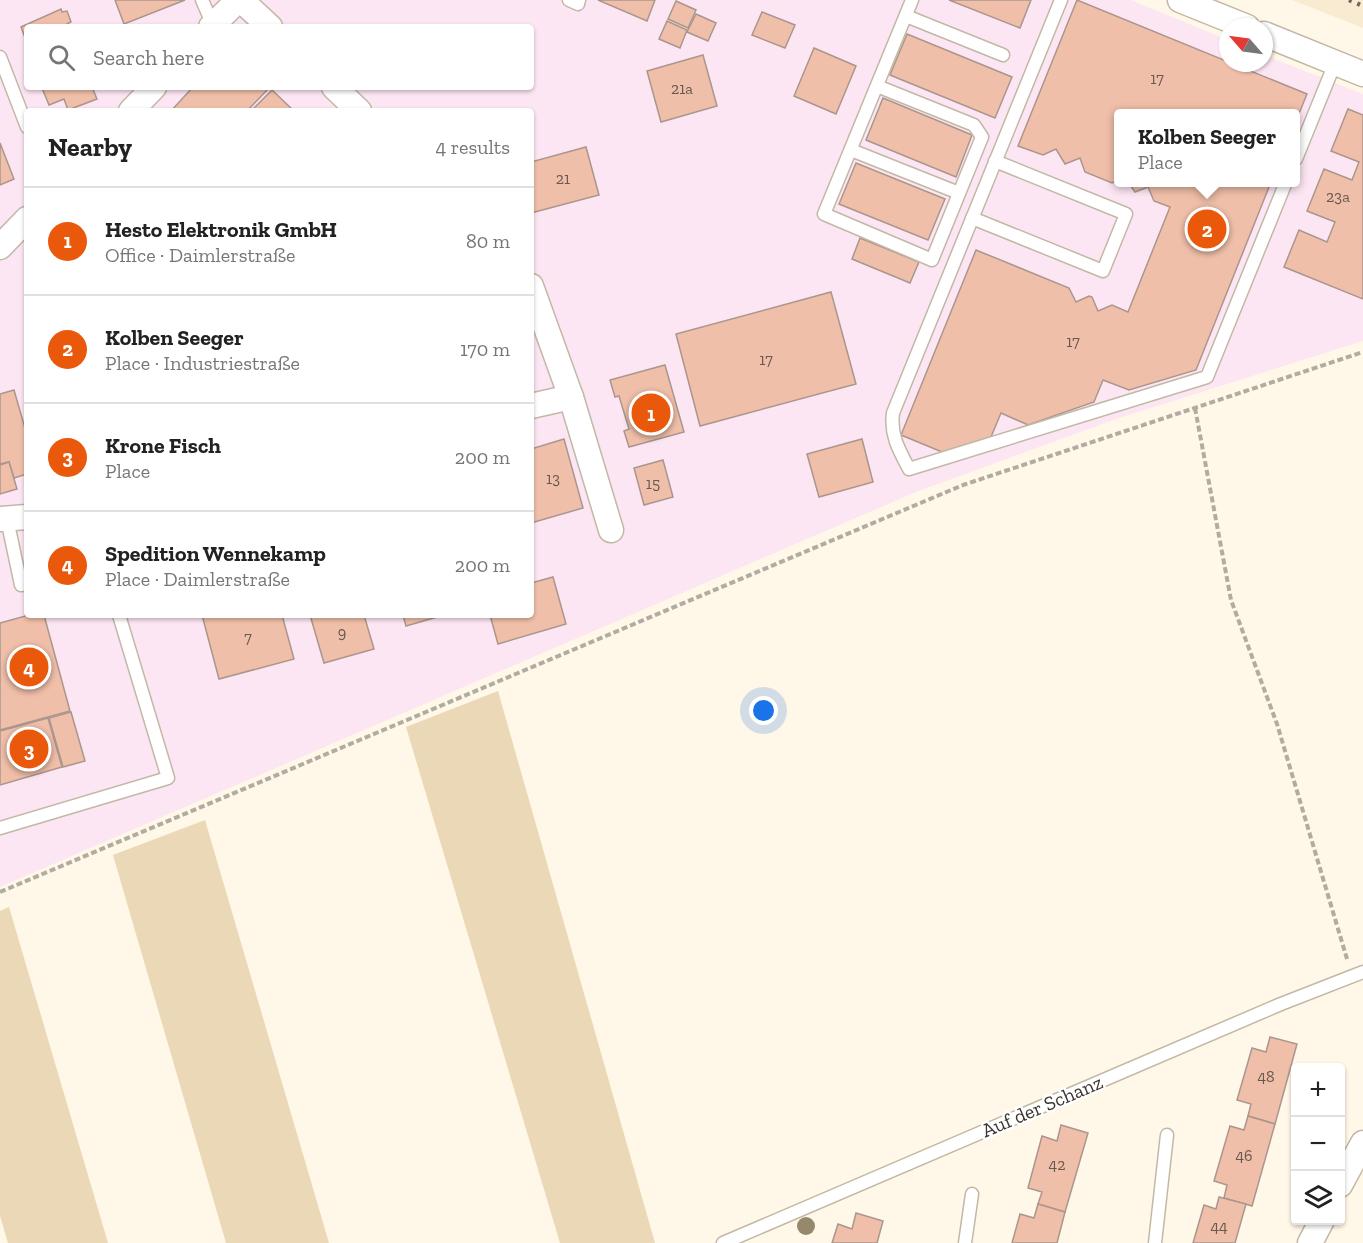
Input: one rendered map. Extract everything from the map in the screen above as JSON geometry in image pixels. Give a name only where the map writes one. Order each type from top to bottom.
[{"type":"street","points":[[214,24],[240,0],[267,24]]},
{"type":"street","points":[[1180,0],[1225,18]]},
{"type":"street","points":[[1273,38],[1363,74]]},
{"type":"street","points":[[134,108],[151,90]]},
{"type":"street","points":[[337,90],[356,108]]},
{"type":"street","points":[[0,247],[24,222]]},
{"type":"street","points":[[534,294],[571,397],[611,530]]},
{"type":"street","points":[[534,405],[571,397]]},
{"type":"street","points":[[1345,1177],[1363,1143]]},
{"type":"street","points":[[1310,1243],[1320,1225]]},
{"type":"lane","points":[[202,0],[211,24]]},
{"type":"lane","points":[[569,0],[578,4],[579,0]]},
{"type":"lane","points":[[877,86],[974,125],[982,137],[933,260],[824,214],[912,0]]},
{"type":"lane","points":[[1060,0],[893,413],[891,426],[894,439],[909,469],[1207,377],[1284,187]]},
{"type":"lane","points":[[906,16],[1003,55]]},
{"type":"lane","points":[[0,57],[24,119]]},
{"type":"lane","points":[[1300,149],[1335,63]]},
{"type":"lane","points":[[851,150],[959,193]]},
{"type":"lane","points":[[972,218],[1103,271],[1126,214],[995,161]]},
{"type":"lane","points":[[12,518],[21,585],[24,584]]},
{"type":"lane","points":[[0,828],[168,778],[120,618]]},
{"type":"lane","name":"Auf der Schanz","points":[[723,1243],[1281,1004],[1358,974]]},
{"type":"lane","points":[[1155,1243],[1167,1135]]},
{"type":"lane","points":[[964,1243],[972,1194]]},
{"type":"path","points":[[0,892],[963,485],[1363,352]]},
{"type":"path","points":[[1195,408],[1230,600],[1277,724],[1358,974]]},
{"type":"shaded area","points":[[0,0],[1131,0],[1219,36],[1219,72],[1273,72],[1273,59],[1363,94],[1363,341],[1116,419],[916,492],[0,887]]},
{"type":"shaded area","points":[[1292,0],[1363,0],[1363,28]]},
{"type":"shaded area","points":[[498,691],[655,1243],[560,1243],[406,727]]},
{"type":"shaded area","points":[[205,820],[329,1243],[226,1243],[113,855]]},
{"type":"shaded area","points":[[9,907],[108,1243],[8,1243],[0,1216],[0,911]]},
{"type":"building","points":[[115,0],[185,0],[124,24]]},
{"type":"building","points":[[598,0],[655,0],[647,21]]},
{"type":"building","points":[[949,0],[1031,0],[1020,28]]},
{"type":"building","points":[[1077,0],[1219,58],[1219,72],[1253,72],[1307,94],[1300,111],[1300,109],[1114,109],[1114,182],[1112,183],[1085,172],[1080,158],[1065,164],[1056,149],[1043,155],[1018,146]]},
{"type":"building","points":[[676,1],[696,10],[688,28],[668,19]]},
{"type":"building","points":[[61,9],[62,12],[67,11],[71,22],[67,24],[28,24]]},
{"type":"building","points":[[762,12],[795,25],[785,48],[752,35]]},
{"type":"building","points":[[696,14],[716,23],[708,41],[687,32]]},
{"type":"building","points":[[667,21],[687,30],[680,48],[659,39]]},
{"type":"building","points":[[907,34],[1012,77],[995,118],[890,75]]},
{"type":"building","points":[[814,48],[856,66],[836,114],[794,96]]},
{"type":"building","points":[[703,55],[717,106],[661,122],[647,71]]},
{"type":"building","points":[[43,90],[93,90],[97,99],[73,108],[67,108],[64,99],[49,105]]},
{"type":"building","points":[[190,90],[267,90],[250,108],[174,108]]},
{"type":"building","points":[[272,90],[291,108],[254,108]]},
{"type":"building","points":[[883,98],[972,135],[956,177],[866,140]]},
{"type":"building","points":[[1348,109],[1363,115],[1363,299],[1284,267],[1299,230],[1327,242],[1335,222],[1307,211],[1324,169],[1352,180],[1359,162],[1331,151]]},
{"type":"building","points":[[0,143],[14,179],[0,185]]},
{"type":"building","points":[[586,147],[599,195],[534,212],[534,161]]},
{"type":"building","points":[[856,163],[945,199],[928,240],[839,204]]},
{"type":"building","points":[[1132,187],[1148,187],[1135,192]]},
{"type":"building","points":[[1148,187],[1269,187],[1196,370],[1129,390],[1103,380],[1094,402],[1028,425],[1001,413],[991,437],[942,452],[901,435],[976,250],[1069,288],[1076,302],[1089,296],[1092,297],[1098,311],[1112,305],[1128,312],[1170,207],[1154,201]]},
{"type":"building","points":[[860,238],[919,262],[910,283],[852,259]]},
{"type":"building","points":[[831,292],[856,384],[700,426],[676,334]]},
{"type":"building","points":[[665,365],[684,432],[629,447],[624,431],[629,429],[619,396],[615,397],[610,380]]},
{"type":"building","points":[[14,390],[24,425],[24,475],[14,478],[9,462],[0,464],[0,394]]},
{"type":"building","points":[[564,439],[583,508],[534,522],[534,448]]},
{"type":"building","points":[[862,439],[873,482],[819,497],[807,454]]},
{"type":"building","points":[[663,460],[673,497],[644,505],[634,468]]},
{"type":"building","points":[[9,462],[17,489],[0,494],[0,465]]},
{"type":"building","points":[[553,577],[566,624],[498,644],[491,618],[534,618],[534,582]]},
{"type":"building","points":[[24,616],[45,618],[70,711],[0,730],[0,623]]},
{"type":"building","points":[[203,618],[283,618],[294,659],[219,679]]},
{"type":"building","points":[[311,618],[365,618],[374,649],[324,663]]},
{"type":"building","points":[[404,618],[434,618],[406,626]]},
{"type":"building","points":[[71,712],[85,761],[63,767],[49,718]]},
{"type":"building","points":[[48,718],[62,767],[0,785],[0,731]]},
{"type":"building","points":[[1270,1037],[1297,1044],[1275,1124],[1248,1116],[1251,1104],[1237,1100],[1252,1048],[1266,1052]]},
{"type":"building","points":[[1248,1116],[1275,1124],[1252,1206],[1224,1198],[1227,1185],[1214,1181],[1230,1126],[1244,1130]]},
{"type":"building","points":[[1061,1125],[1088,1133],[1065,1212],[1038,1204],[1042,1192],[1028,1188],[1042,1136],[1057,1141]]},
{"type":"building","points":[[1219,1197],[1246,1204],[1235,1243],[1193,1243],[1204,1205],[1216,1209]]},
{"type":"building","points":[[1038,1204],[1065,1212],[1057,1243],[1012,1243],[1020,1214],[1034,1218]]},
{"type":"building","points":[[856,1213],[883,1221],[877,1243],[832,1243],[838,1224],[852,1229]]},
{"type":"railway","points":[[1349,0],[1363,6]]},
{"type":"place","name":"Kolben Seeger","points":[[1207,229]]},
{"type":"place","name":"Hesto Elektronik GmbH","points":[[651,413]]},
{"type":"place","name":"Spedition Wennekamp","points":[[29,667]]},
{"type":"place","name":"Krone Fisch","points":[[29,749]]}]
